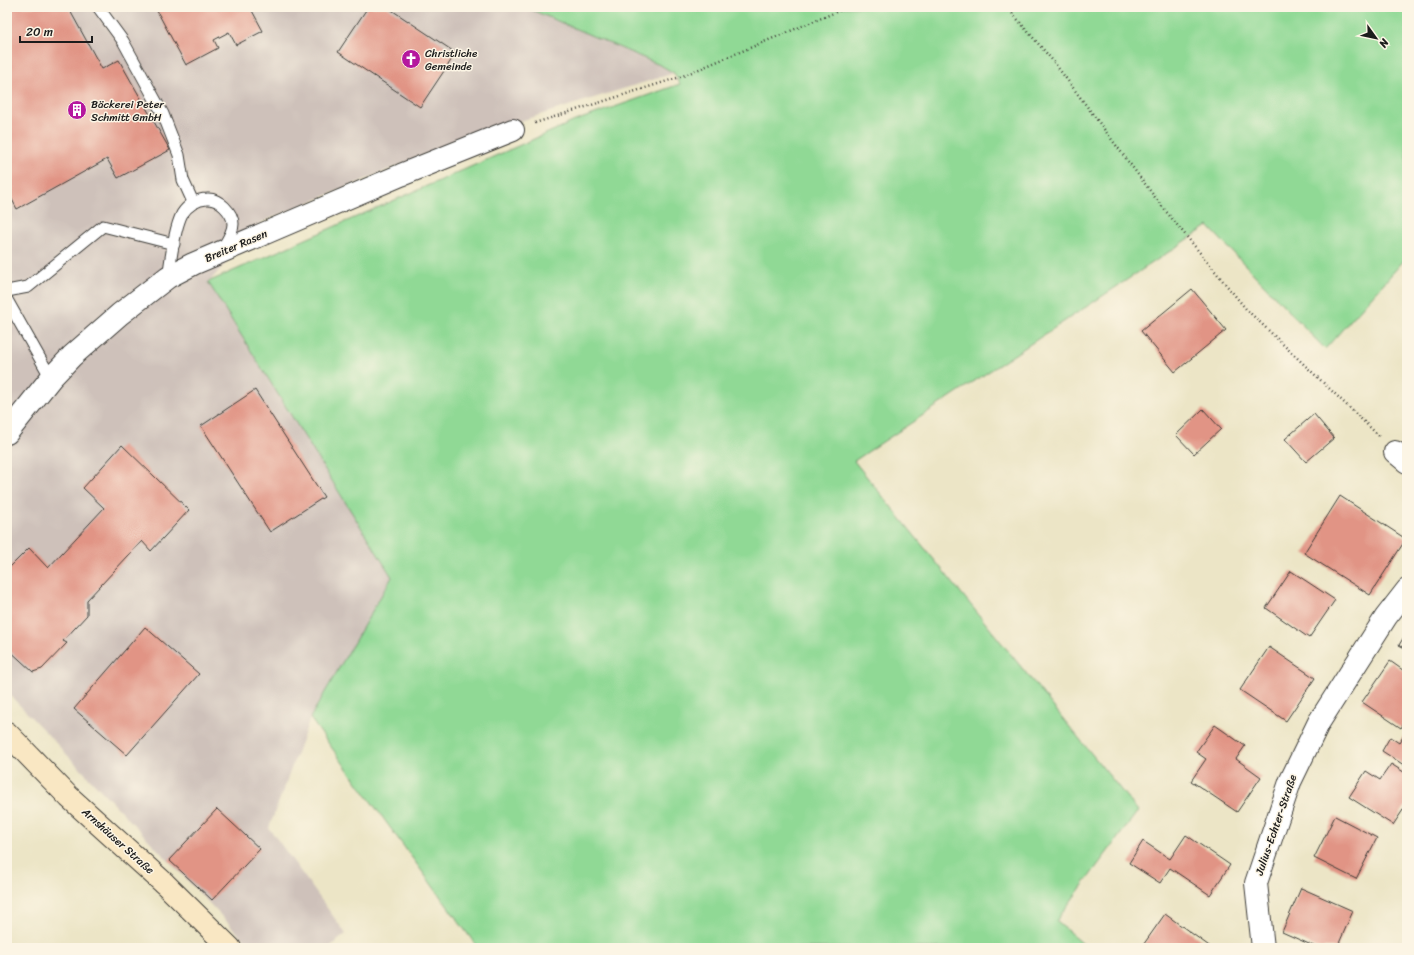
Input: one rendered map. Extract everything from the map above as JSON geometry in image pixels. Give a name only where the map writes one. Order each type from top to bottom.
[{"type":"street","name":"Breiter Rasen","points":[[7,433],[51,378],[72,356],[120,314],[168,278],[193,264],[220,252],[401,175],[513,130]]},
{"type":"street","name":"Julius-Echter-Straße","points":[[1262,947],[1256,883],[1290,782],[1319,722],[1386,617],[1407,590]]},
{"type":"street","name":"Arnshäuser Straße","points":[[7,733],[69,797],[165,884],[230,948]]},
{"type":"lane","points":[[98,7],[123,41],[163,114],[179,155],[183,180],[193,202]]},
{"type":"lane","points":[[168,278],[177,228],[182,214],[193,202],[208,198],[221,204],[231,213],[233,225],[230,235],[220,252]]},
{"type":"lane","points":[[7,292],[28,287],[103,226],[174,244]]},
{"type":"lane","points":[[7,300],[51,378]]},
{"type":"path","points":[[513,130],[680,77],[848,7]]},
{"type":"path","points":[[1007,7],[1053,61],[1160,204],[1246,309],[1401,457]]},
{"type":"shaded area","points":[[7,7],[525,7],[662,66],[674,73],[466,138],[262,222],[209,282],[392,577],[310,718],[269,828],[346,934],[328,948],[252,948],[7,692]]},
{"type":"green space","points":[[525,7],[1407,7],[1407,257],[1325,349],[1208,226],[854,461],[1138,811],[1056,921],[1088,948],[478,948],[310,718],[392,577],[208,282],[575,121],[680,84],[674,73],[662,66]]},
{"type":"building","name":"Bäckerei Peter Schmitt GmbH","points":[[7,7],[68,7],[102,69],[119,60],[170,150],[118,178],[107,159],[17,209],[7,190]]},
{"type":"building","points":[[164,7],[250,7],[263,31],[236,45],[229,32],[214,40],[218,48],[186,65],[157,11]]},
{"type":"building","points":[[368,7],[387,7],[456,53],[420,107],[338,52]]},
{"type":"building","points":[[1192,289],[1226,330],[1175,372],[1141,331]]},
{"type":"building","points":[[255,390],[324,497],[270,532],[201,426]]},
{"type":"building","points":[[1203,409],[1221,429],[1194,454],[1176,435]]},
{"type":"building","points":[[1314,414],[1334,438],[1306,462],[1285,439]]},
{"type":"building","points":[[122,445],[189,510],[151,551],[142,541],[87,600],[87,615],[63,641],[67,643],[42,669],[33,672],[7,648],[7,570],[29,548],[48,568],[104,508],[83,488]]},
{"type":"building","points":[[1340,496],[1406,539],[1370,595],[1304,553]]},
{"type":"building","points":[[1291,571],[1335,600],[1309,638],[1266,608]]},
{"type":"building","points":[[145,627],[199,674],[127,755],[74,709]]},
{"type":"building","points":[[1407,632],[1407,649],[1399,645]]},
{"type":"building","points":[[1269,647],[1315,678],[1286,721],[1240,690]]},
{"type":"building","points":[[1390,661],[1407,673],[1407,719],[1401,728],[1362,702]]},
{"type":"building","points":[[1215,725],[1245,746],[1236,759],[1261,777],[1237,812],[1191,781],[1206,759],[1196,752]]},
{"type":"building","points":[[1407,731],[1407,767],[1382,751],[1390,737],[1399,743]]},
{"type":"building","points":[[1391,764],[1407,774],[1407,804],[1393,825],[1349,797],[1366,771],[1380,780]]},
{"type":"building","points":[[217,809],[260,849],[212,900],[169,860]]},
{"type":"building","points":[[1335,816],[1377,838],[1356,879],[1314,858]]},
{"type":"building","points":[[1186,835],[1230,865],[1210,895],[1170,868],[1160,883],[1129,863],[1143,841],[1170,859]]},
{"type":"building","points":[[1301,888],[1353,911],[1337,948],[1318,948],[1282,932]]},
{"type":"building","points":[[1165,914],[1212,948],[1141,948]]},
{"type":"place","name":"Christliche Gemeinde","points":[[411,59]]},
{"type":"place","name":"Bäckerei Peter Schmitt GmbH","points":[[77,110]]}]
